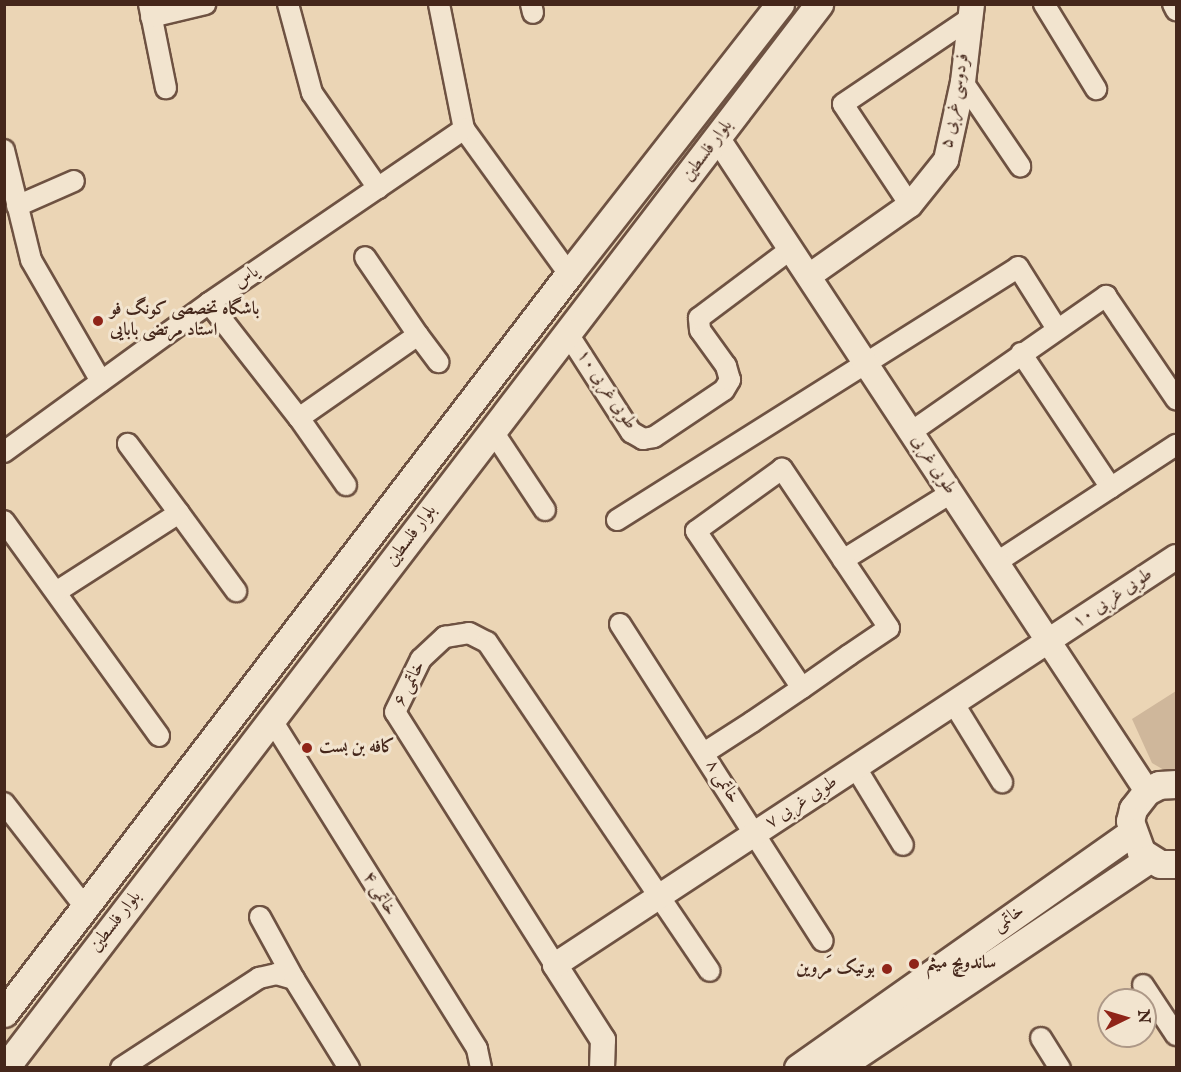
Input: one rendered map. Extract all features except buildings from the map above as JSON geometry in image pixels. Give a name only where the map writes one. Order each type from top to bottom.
[{"type":"main road","name":"بلوار فلسطین","points":[[4,1013],[569,274],[780,4]]},
{"type":"main road","name":"بلوار فلسطین","points":[[9,1065],[819,4]]},
{"type":"main road","points":[[1176,784],[1159,785],[1147,791],[1133,809],[1131,833],[1149,859],[1176,864]]},
{"type":"main road","name":"خاتمی","points":[[798,1068],[1131,833]]},
{"type":"main road","name":"خاتمی","points":[[837,1068],[1149,859]]},
{"type":"street","points":[[166,88],[150,11],[205,4]]},
{"type":"street","points":[[288,4],[312,93],[378,188]]},
{"type":"street","points":[[439,4],[464,129],[569,274]]},
{"type":"street","points":[[1044,4],[1096,89]]},
{"type":"street","points":[[1173,4],[1176,10]]},
{"type":"street","points":[[909,205],[843,104],[971,12]]},
{"type":"street","name":"فردوسی غربی ۵","points":[[809,276],[909,205],[946,160],[963,82],[971,12]]},
{"type":"street","points":[[963,82],[1020,166]]},
{"type":"street","name":"یاس","points":[[4,452],[209,303],[464,129]]},
{"type":"street","name":"طوبی غربی","points":[[718,139],[1147,791]]},
{"type":"street","points":[[4,150],[31,260],[101,381]]},
{"type":"street","points":[[17,206],[74,181]]},
{"type":"street","name":"طوبی غربی ۱۰","points":[[568,334],[631,432],[643,439],[654,437],[716,397],[730,380],[726,366],[700,330],[699,318],[790,249]]},
{"type":"street","points":[[365,256],[438,362]]},
{"type":"street","points":[[617,520],[1018,267],[1057,329]]},
{"type":"street","points":[[911,432],[1021,352],[1107,296],[1176,399]]},
{"type":"street","points":[[209,303],[299,418],[346,485]]},
{"type":"street","points":[[299,418],[418,335]]},
{"type":"street","points":[[1021,352],[1111,488]]},
{"type":"street","points":[[492,430],[545,510]]},
{"type":"street","points":[[128,444],[236,591]]},
{"type":"street","points":[[997,562],[1176,445]]},
{"type":"street","points":[[704,753],[802,688],[889,628],[782,469],[696,531],[802,688]]},
{"type":"street","points":[[843,560],[951,493]]},
{"type":"street","points":[[56,592],[180,513]]},
{"type":"street","points":[[4,521],[159,736]]},
{"type":"street","name":"طوبی غربی ۱۰","points":[[1049,642],[1176,557]]},
{"type":"street","name":"خاتمی ۸","points":[[620,624],[823,940]]},
{"type":"street","name":"خاتمی ۶","points":[[602,1068],[603,1040],[395,712],[421,659],[445,638],[469,633],[487,642],[660,896]]},
{"type":"street","name":"طوبی غربی ۷","points":[[555,965],[1049,642]]},
{"type":"street","points":[[954,704],[1002,782]]},
{"type":"street","name":"خاتمی ۴","points":[[273,722],[477,1049],[481,1068]]},
{"type":"street","points":[[856,768],[903,845]]},
{"type":"street","points":[[4,803],[85,907]]},
{"type":"street","points":[[660,896],[710,971]]},
{"type":"street","points":[[260,917],[294,979],[349,1068]]},
{"type":"street","points":[[121,1068],[259,978],[276,974],[294,979]]},
{"type":"street","points":[[1143,985],[1176,1035]]},
{"type":"street","points":[[1041,1038],[1060,1068]]},
{"type":"shaded area","points":[[1176,691],[1176,777],[1152,763],[1132,719]]},
{"type":"place","name":"باشگاه تخصصی کونگ فو استاد مرتضی بابایی","points":[[98,321]]},
{"type":"place","name":"کافه بن بست","points":[[307,748]]},
{"type":"place","name":"ساندویچ میثم","points":[[914,964]]},
{"type":"place","name":"بوتیک مَروین","points":[[887,969]]}]
